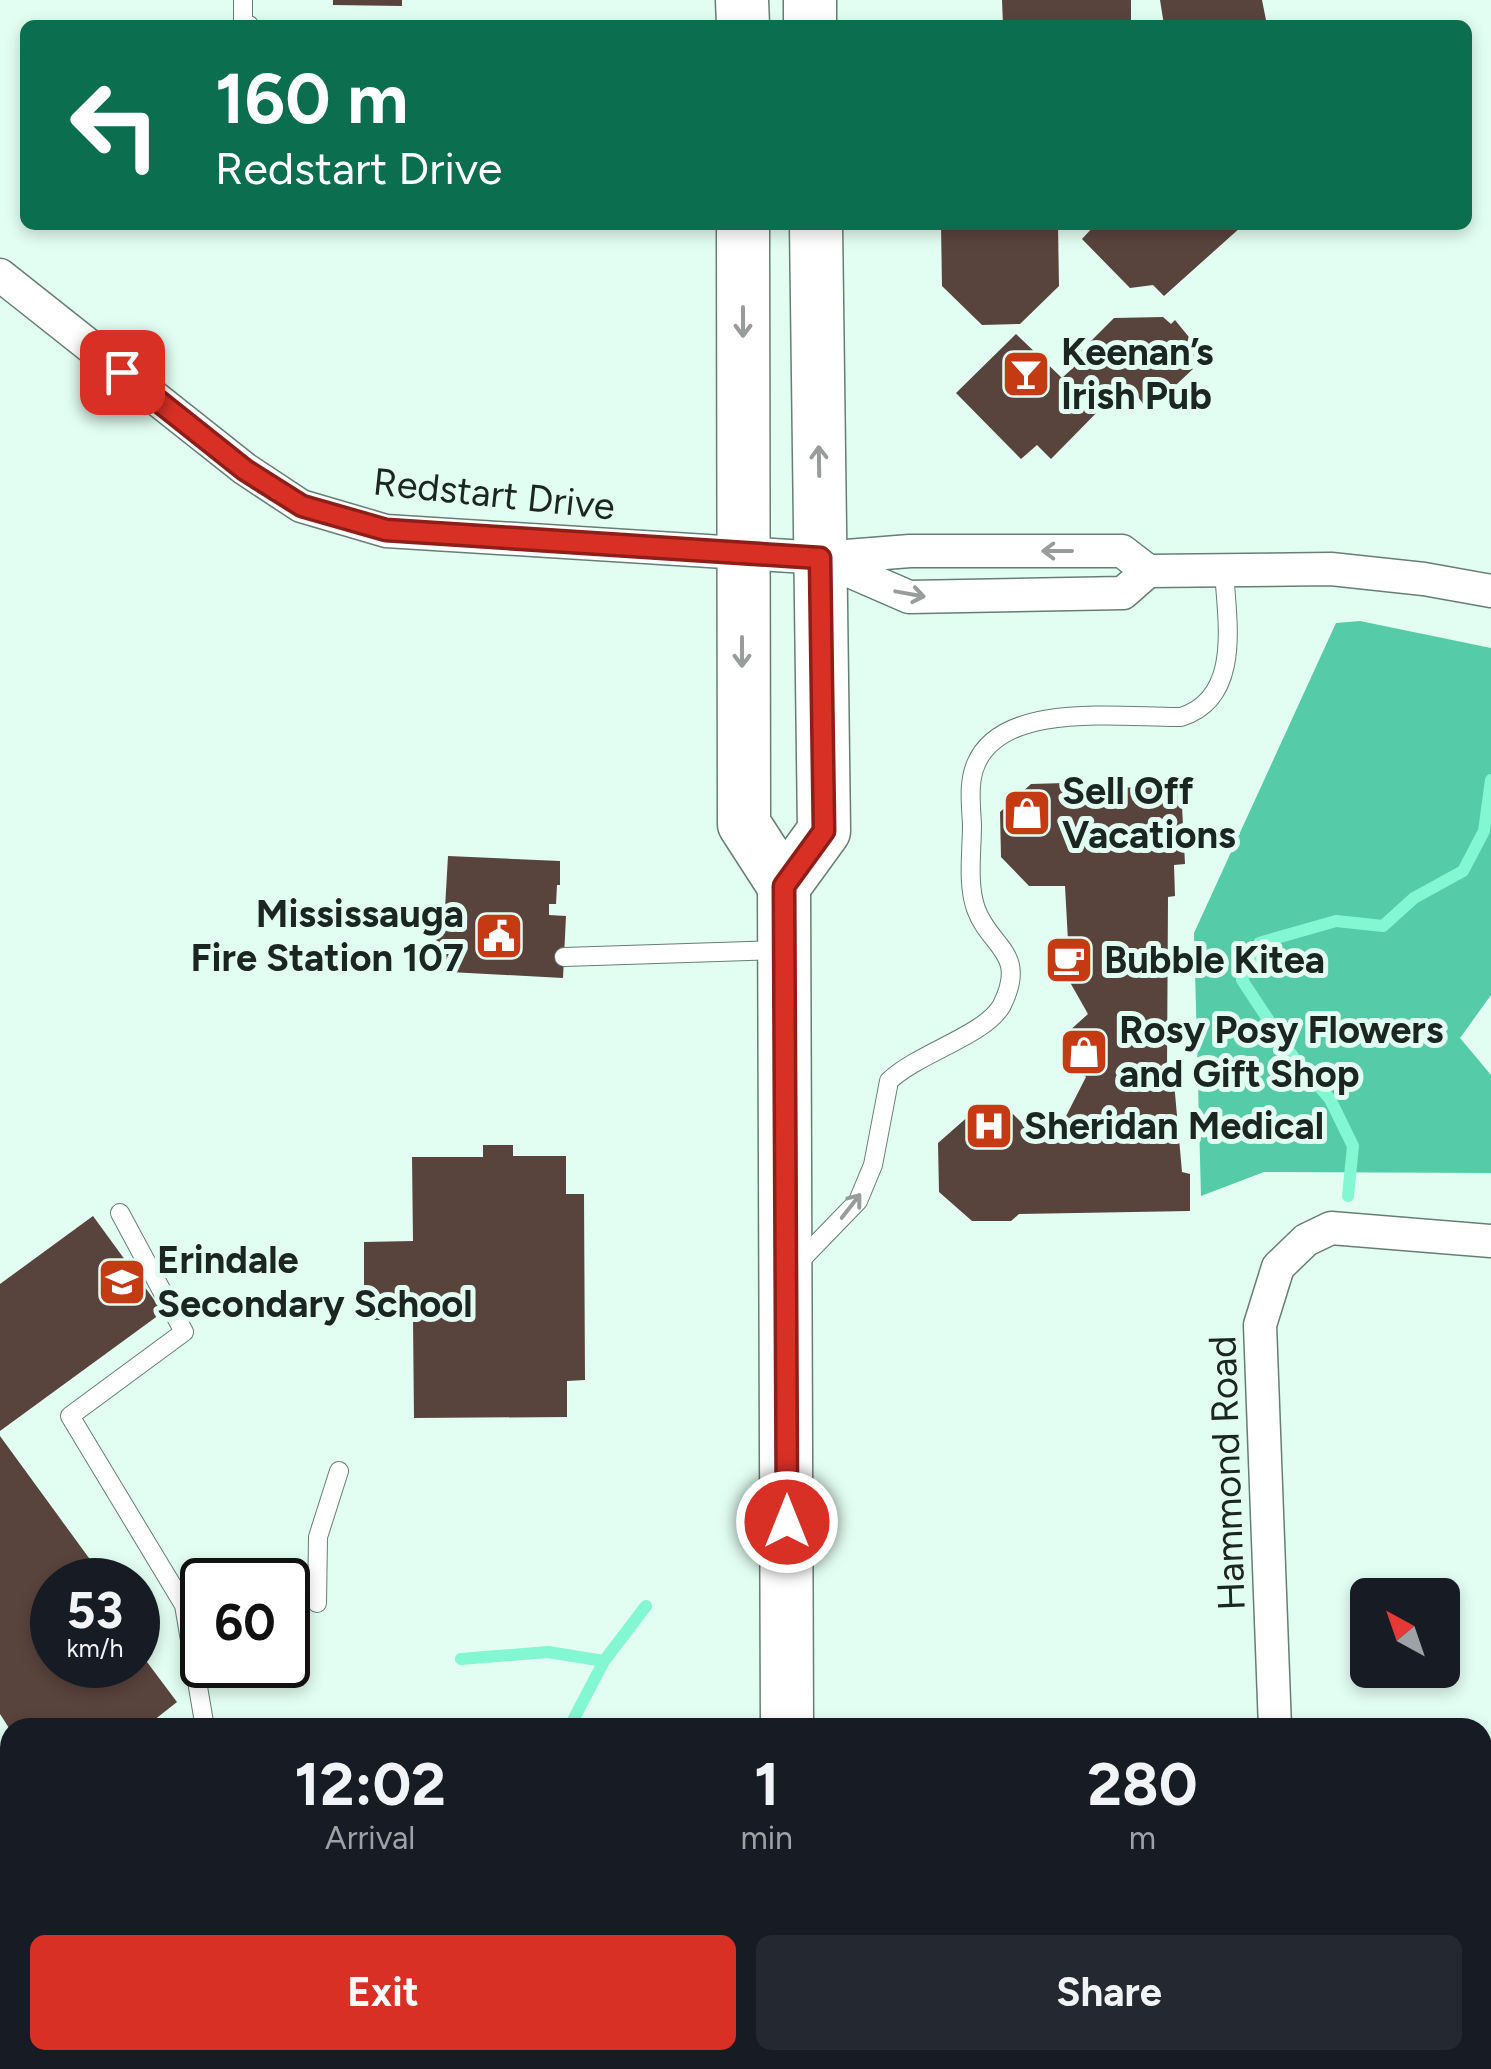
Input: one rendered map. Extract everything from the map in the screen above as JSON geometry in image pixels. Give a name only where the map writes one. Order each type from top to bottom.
[{"type":"main road","points":[[743,230],[744,824],[784,886],[787,1718]]},
{"type":"main road","points":[[784,886],[824,831],[816,230]]},
{"type":"street","name":"Redstart Drive","points":[[0,275],[245,470],[302,506],[386,530],[820,558],[910,552],[1122,551],[1148,571]]},
{"type":"street","points":[[820,558],[908,598],[1122,593],[1148,571],[1224,570],[1331,569],[1424,579],[1491,592]]},
{"type":"street","name":"Hammond Road","points":[[1275,1718],[1260,1324],[1270,1284],[1285,1258],[1306,1240],[1331,1228],[1491,1241]]},
{"type":"lane","points":[[785,1278],[858,1201],[873,1165],[889,1081],[934,1049],[973,1032],[1000,1009],[1010,983],[1008,956],[976,909],[972,887],[971,790],[975,766],[986,746],[1018,724],[1042,719],[1181,717],[1195,712],[1220,688],[1228,643],[1224,570]]},
{"type":"lane","points":[[564,956],[784,950]]},
{"type":"lane","points":[[120,1214],[184,1332],[70,1416],[184,1605],[203,1718]]},
{"type":"lane","points":[[317,1603],[318,1537],[339,1471]]},
{"type":"green space","points":[[1360,621],[1491,648],[1491,995],[1460,1038],[1491,1075],[1491,1173],[1264,1172],[1201,1196],[1194,933],[1336,623]]},
{"type":"building","points":[[333,0],[402,0],[402,6],[333,5]]},
{"type":"building","points":[[1002,0],[1131,0],[1131,20],[1003,20]]},
{"type":"building","points":[[1160,0],[1262,0],[1266,20],[1163,20]]},
{"type":"building","points":[[941,230],[1058,230],[1059,286],[1020,324],[982,325],[942,286]]},
{"type":"building","points":[[1090,230],[1238,230],[1164,296],[1153,285],[1130,288],[1082,239]]},
{"type":"building","points":[[1163,317],[1171,324],[1175,320],[1202,353],[1188,365],[1193,369],[1162,398],[1158,393],[1144,405],[1138,397],[1124,412],[1111,398],[1051,459],[1037,445],[1021,459],[956,393],[1016,334],[1062,378],[1076,365],[1072,360],[1114,318]]},
{"type":"building","points":[[1065,783],[1071,788],[1181,787],[1185,864],[1174,865],[1175,896],[1168,897],[1167,1071],[1173,1071],[1182,1172],[1190,1174],[1190,1211],[1019,1214],[1011,1221],[972,1221],[939,1192],[938,1143],[971,1114],[1012,1113],[1022,1123],[1022,1118],[1057,1118],[1057,1123],[1063,1122],[1086,1077],[1070,1060],[1068,1032],[1088,1014],[1067,977],[1063,977],[1062,942],[1068,941],[1065,886],[1029,886],[1001,857],[1000,812],[1031,784]]},
{"type":"building","name":"Mississauga Fire Station 107","points":[[448,856],[560,861],[560,885],[556,904],[549,904],[549,915],[566,916],[563,978],[431,971],[435,908],[445,908]]},
{"type":"building","points":[[483,1145],[513,1145],[513,1156],[566,1156],[566,1194],[584,1194],[585,1380],[567,1381],[567,1417],[414,1418],[413,1320],[364,1320],[364,1242],[413,1241],[412,1157],[483,1157]]},
{"type":"building","points":[[93,1216],[163,1312],[0,1431],[0,1284]]},
{"type":"building","points":[[0,1436],[89,1558],[30,1558],[30,1688],[160,1688],[160,1679],[177,1702],[157,1718],[3,1718]]},
{"type":"waterway","points":[[1348,1196],[1353,1146],[1330,1099],[1291,1054],[1242,980],[1259,943],[1336,921],[1383,926],[1414,898],[1463,871],[1484,831],[1491,780]]},
{"type":"waterway","points":[[574,1718],[604,1661],[646,1606]]},
{"type":"waterway","points":[[461,1659],[548,1652],[604,1661]]},
{"type":"place","name":"Keenan’s Irish Pub","points":[[1026,374]]},
{"type":"place","name":"Sell Off Vacations","points":[[1027,813]]},
{"type":"place","name":"Mississauga Fire Station 107","points":[[499,936]]},
{"type":"place","name":"Bubble Kitea","points":[[1069,960]]},
{"type":"place","name":"Rosy Posy Flowers and Gift Shop","points":[[1084,1052]]},
{"type":"place","name":"Sheridan Medical","points":[[989,1126]]},
{"type":"place","name":"Erindale Secondary School","points":[[122,1282]]},
{"type":"route","points":[[122,372],[245,470],[302,506],[386,530],[820,558],[824,831],[784,886],[787,1522]]}]
